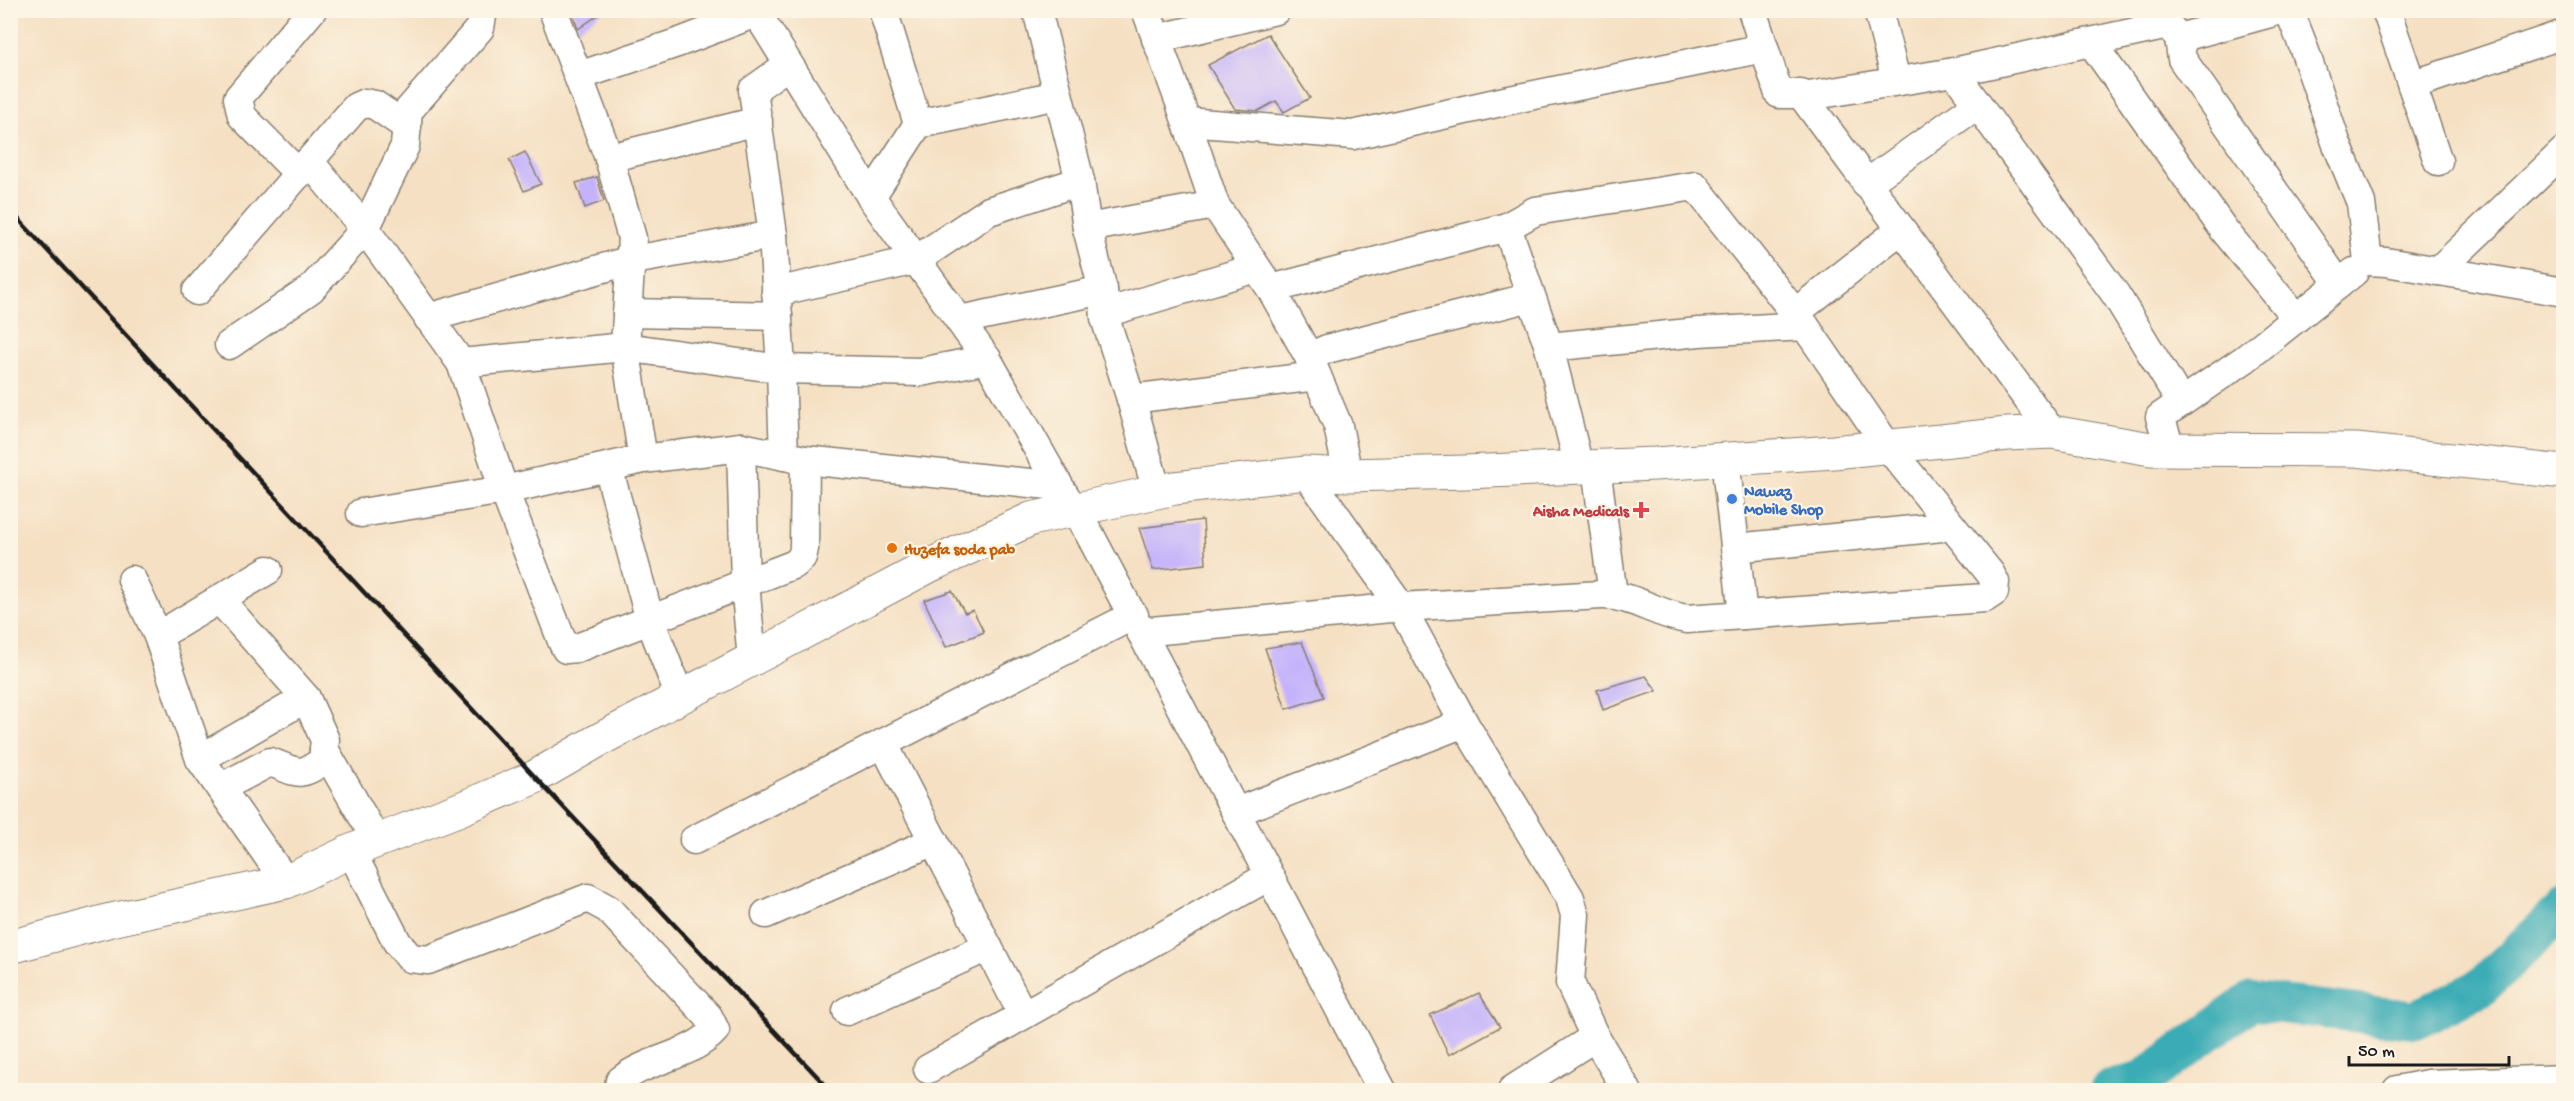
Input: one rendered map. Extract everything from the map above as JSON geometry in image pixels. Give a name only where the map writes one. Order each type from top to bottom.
[{"type":"main road","points":[[10,947],[111,920],[286,882],[364,846],[535,777],[597,741],[931,565],[1030,519],[1067,498],[1156,492],[1306,473],[1348,476],[1588,467],[1888,447],[2052,432],[2171,450],[2356,450],[2564,472]]},
{"type":"street","points":[[312,10],[238,98],[242,116],[304,168],[365,229],[461,363],[504,490],[566,649],[577,648],[744,584],[795,564],[802,558],[794,458],[781,369],[773,235],[753,90],[788,65]]},
{"type":"street","points":[[229,345],[311,289],[365,229],[405,146],[408,111],[480,28],[483,10]]},
{"type":"street","points":[[553,10],[609,158],[632,238],[628,261],[625,347],[643,459]]},
{"type":"street","points":[[883,10],[918,124]]},
{"type":"street","points":[[1037,10],[1080,182],[1087,228],[1104,302],[1156,492]]},
{"type":"street","points":[[1146,10],[1215,205],[1263,279],[1313,367],[1338,426],[1348,476]]},
{"type":"street","points":[[1156,39],[1276,10]]},
{"type":"street","points":[[1752,10],[1779,94],[1801,94],[2052,432]]},
{"type":"street","points":[[1878,10],[1896,80]]},
{"type":"street","points":[[1803,97],[1954,72],[2171,24],[2281,10]]},
{"type":"street","points":[[2289,10],[2336,142],[2361,203],[2368,261]]},
{"type":"street","points":[[2387,11],[2438,161]]},
{"type":"street","points":[[579,76],[680,42],[755,12],[871,198],[987,359],[1137,624],[1382,1090]]},
{"type":"street","points":[[2171,24],[2182,59],[2339,284]]},
{"type":"street","points":[[2412,85],[2564,34]]},
{"type":"street","points":[[2091,42],[2224,230],[2296,318]]},
{"type":"street","points":[[1187,122],[1353,135],[1450,112],[1764,48]]},
{"type":"street","points":[[1954,72],[2116,295],[2181,402]]},
{"type":"street","points":[[871,198],[918,124],[1058,94]]},
{"type":"street","points":[[197,291],[356,107],[365,103],[375,105],[407,127]]},
{"type":"street","points":[[1866,184],[1978,104]]},
{"type":"street","points":[[609,158],[758,121]]},
{"type":"street","points":[[2438,271],[2564,151]]},
{"type":"street","points":[[627,313],[777,304],[916,260],[989,212],[1080,182]]},
{"type":"street","points":[[694,840],[883,743],[1137,624],[1613,595],[1625,597],[1676,618],[1687,619],[1985,598],[1994,592],[1995,582],[1888,447],[1800,320],[1695,186],[1535,210],[1507,227],[1263,279],[960,320]]},
{"type":"street","points":[[1087,228],[1215,205]]},
{"type":"street","points":[[1507,227],[1588,467],[1613,595]]},
{"type":"street","points":[[1549,347],[1800,320],[1900,230]]},
{"type":"street","points":[[428,318],[628,261],[773,235]]},
{"type":"street","points":[[2171,450],[2160,417],[2245,359],[2368,261],[2564,292]]},
{"type":"street","points":[[1131,399],[1313,367],[1327,349],[1532,297]]},
{"type":"street","points":[[461,363],[625,347],[781,369],[921,372],[987,359]]},
{"type":"street","points":[[361,513],[504,490],[643,459],[741,447],[794,458],[1067,498]]},
{"type":"street","points":[[741,447],[744,584],[752,660]]},
{"type":"street","points":[[1725,459],[1743,615]]},
{"type":"street","points":[[608,467],[650,620],[680,697]]},
{"type":"street","points":[[1306,473],[1401,607],[1464,723],[1574,906],[1570,983],[1595,1037],[1627,1090]]},
{"type":"street","points":[[1735,548],[1952,526]]},
{"type":"street","points":[[158,636],[268,570]]},
{"type":"street","points":[[132,580],[158,636],[200,759],[286,882]]},
{"type":"street","points":[[219,599],[306,698],[323,736],[324,749],[323,761],[301,774],[270,762],[220,788]]},
{"type":"street","points":[[200,759],[306,698]]},
{"type":"street","points":[[1236,812],[1464,723]]},
{"type":"street","points":[[883,743],[1023,1015]]},
{"type":"street","points":[[324,749],[364,846],[397,942],[410,958],[428,960],[588,897],[608,909],[708,1016],[715,1030],[706,1040],[631,1072],[620,1082],[618,1090]]},
{"type":"street","points":[[766,914],[934,841]]},
{"type":"street","points":[[928,1069],[1269,876]]},
{"type":"street","points":[[847,1011],[988,947]]},
{"type":"street","points":[[1512,1090],[1595,1037]]},
{"type":"street","points":[[2397,1090],[2427,1084],[2564,1079]]},
{"type":"building","points":[[571,10],[605,10],[578,29]]},
{"type":"building","points":[[1268,34],[1310,98],[1284,112],[1276,101],[1258,111],[1235,109],[1208,65]]},
{"type":"building","points":[[525,152],[541,184],[524,191],[509,160]]},
{"type":"building","points":[[597,177],[604,201],[585,208],[576,183]]},
{"type":"building","points":[[1203,520],[1206,564],[1153,570],[1139,528]]},
{"type":"building","points":[[952,591],[965,613],[973,610],[984,632],[946,647],[924,600]]},
{"type":"building","points":[[1302,642],[1324,697],[1286,709],[1265,648]]},
{"type":"building","points":[[1646,676],[1657,691],[1603,710],[1597,690]]},
{"type":"building","points":[[1479,993],[1500,1027],[1449,1055],[1430,1015]]},
{"type":"waterway","points":[[2109,1090],[2141,1081],[2251,1001],[2415,1020],[2480,988],[2564,909]]},
{"type":"railway","points":[[10,210],[535,777],[830,1090]]},
{"type":"place","name":"Nawaz Mobile Shop","points":[[1732,499]]},
{"type":"place","name":"Aisha Medicals","points":[[1641,510]]},
{"type":"place","name":"Huzefa soda pab","points":[[892,548]]}]
